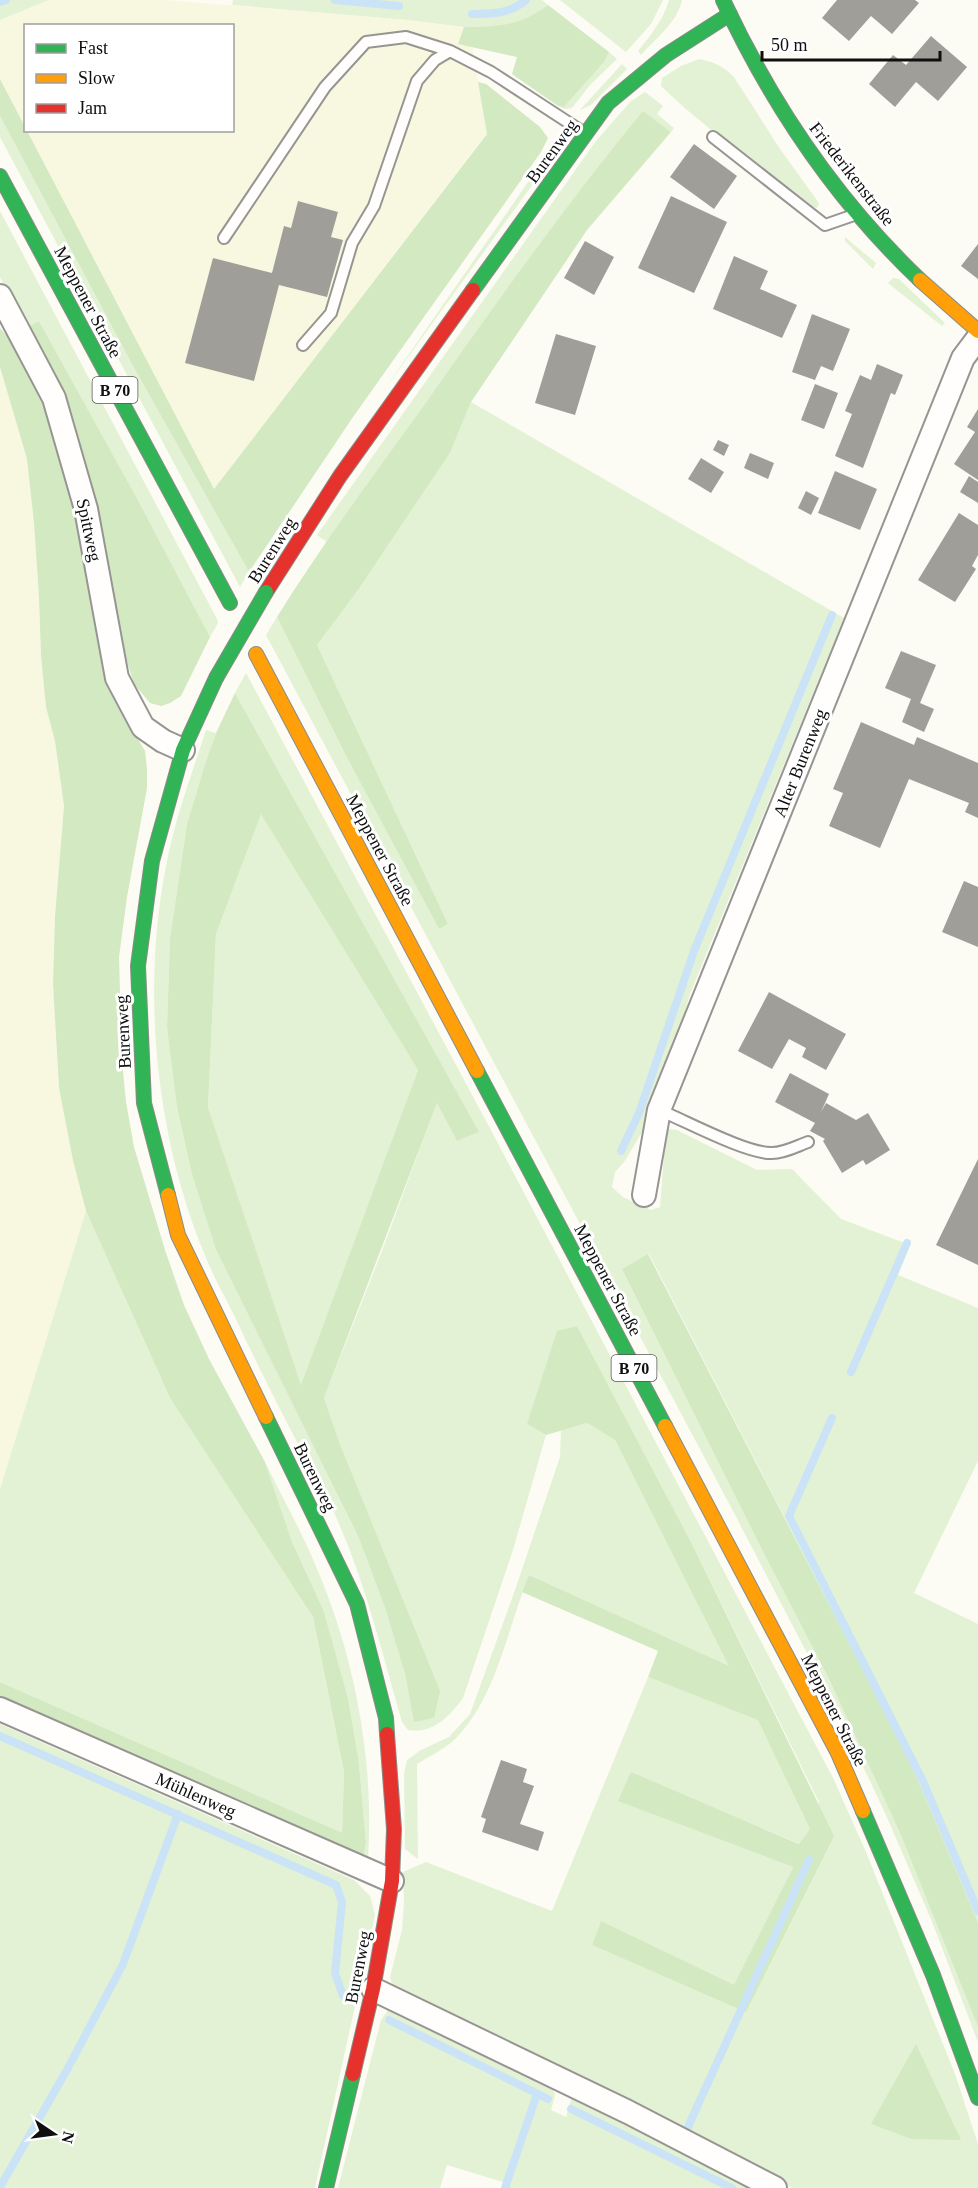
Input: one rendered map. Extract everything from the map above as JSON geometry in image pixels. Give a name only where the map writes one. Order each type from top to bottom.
[{"type":"street","name":"Friederikenstraße","points":[[723,0],[785,115],[828,177],[878,237],[927,287],[978,331]]},
{"type":"street","name":"Burenweg","points":[[326,2188],[373,1989],[392,1881],[394,1829],[386,1718],[357,1604],[178,1235],[144,1103],[138,966],[152,861],[183,750],[216,678],[266,592],[340,476],[608,104],[639,74],[687,39],[730,14]]},
{"type":"street","name":"Meppener Straße","points":[[0,176],[230,603]]},
{"type":"street","name":"Spittweg","points":[[0,296],[54,398],[86,509],[117,678],[143,728],[183,750]]},
{"type":"street","name":"Alter Burenweg","points":[[644,1195],[659,1110],[963,358],[978,338]]},
{"type":"street","name":"Meppener Straße","points":[[256,654],[838,1754],[933,1975],[978,2098]]},
{"type":"street","name":"Mühlenweg","points":[[0,1709],[392,1881]]},
{"type":"street","points":[[373,1989],[628,2112],[776,2188]]},
{"type":"lane","points":[[224,238],[325,87],[366,42],[406,37],[450,51],[491,72],[586,134]]},
{"type":"lane","points":[[303,345],[331,314],[351,243],[374,206],[417,81],[435,60],[450,51]]},
{"type":"lane","points":[[713,137],[825,225],[857,214]]},
{"type":"lane","points":[[659,1110],[762,1152],[783,1152],[808,1142]]},
{"type":"green space","points":[[0,0],[49,0],[0,20]]},
{"type":"green space","points":[[49,0],[165,0],[408,20],[464,27],[458,44],[472,46],[487,133],[214,489],[28,132],[234,132],[234,24],[24,24],[24,126],[0,79],[0,20]]},
{"type":"green space","points":[[233,0],[542,0],[548,5],[530,19],[500,26],[464,27],[232,5]]},
{"type":"green space","points":[[560,0],[663,0],[651,24],[626,52]]},
{"type":"green space","points":[[669,0],[682,0],[676,16],[641,55],[638,51],[660,21]]},
{"type":"green space","points":[[548,5],[609,52],[604,62],[564,107],[558,106],[512,74],[517,57],[458,44],[464,27],[508,24],[527,18]]},
{"type":"green space","points":[[609,52],[617,59],[590,85],[572,108],[565,109],[558,106],[564,107],[604,62]]},
{"type":"green space","points":[[699,59],[718,65],[734,77],[780,149],[819,203],[817,208],[716,134],[661,86],[662,78],[681,66]]},
{"type":"green space","points":[[622,64],[627,69],[591,105],[580,110]]},
{"type":"green space","points":[[0,79],[24,125],[24,132],[28,132],[214,489],[487,134],[478,82],[486,84],[540,127],[548,138],[541,152],[353,417],[249,572],[133,366],[0,116]]},
{"type":"green space","points":[[645,92],[663,106],[657,114],[674,128],[671,132],[643,112],[327,542],[317,535],[596,141],[631,101]]},
{"type":"green space","points":[[643,111],[671,132],[587,230],[471,402],[450,453],[356,593],[317,645],[448,924],[439,929],[346,756],[277,617],[311,564],[501,297],[585,184]]},
{"type":"green space","points":[[0,116],[133,366],[249,572],[240,587],[0,137]]},
{"type":"green space","points":[[551,149],[551,159],[382,393]]},
{"type":"green space","points":[[0,211],[217,619],[218,623],[210,637],[139,502],[39,321],[26,328],[0,277]]},
{"type":"green space","points":[[845,237],[876,263],[873,269],[845,241]]},
{"type":"green space","points":[[893,278],[899,279],[945,323],[942,326],[888,283]]},
{"type":"green space","points":[[39,321],[139,502],[210,637],[181,696],[161,706],[150,703],[134,684],[123,649],[94,493],[61,397],[26,328]]},
{"type":"green space","points":[[0,328],[26,366],[57,437],[130,726],[145,751],[147,788],[127,897],[119,957],[122,1061],[134,1147],[184,1305],[209,1359],[265,1462],[292,1542],[323,1609],[348,1699],[359,1764],[366,1843],[362,1864],[0,1701],[0,1682],[342,1833],[344,1772],[313,1617],[170,1398],[86,1211],[73,1160],[59,1088],[53,984],[55,916],[64,806],[55,741],[46,707],[34,523],[27,459],[0,367]]},
{"type":"green space","points":[[0,367],[27,459],[34,523],[46,707],[55,741],[64,806],[55,916],[53,985],[59,1088],[86,1211],[0,1489]]},
{"type":"green space","points":[[471,402],[844,618],[690,994],[662,1088],[649,1121],[624,1162],[615,1172],[612,1187],[623,1197],[651,1210],[660,1207],[666,1129],[677,1130],[757,1170],[792,1169],[841,1219],[910,1245],[898,1275],[978,1308],[978,1461],[914,1593],[978,1624],[978,1922],[908,1757],[649,1254],[622,1269],[829,1679],[900,1833],[978,2027],[978,2042],[931,1919],[885,1813],[835,1707],[266,635],[277,617],[346,756],[439,929],[448,924],[317,645],[356,593],[450,453]]},
{"type":"green space","points":[[246,673],[493,1134],[833,1778],[866,1852],[955,2074],[978,2144],[978,2188],[792,2188],[684,2132],[394,1990],[390,1977],[402,1930],[403,1872],[426,1862],[552,1911],[648,1677],[759,1720],[810,1828],[819,1802],[692,1544],[577,1326],[527,1424],[546,1435],[513,1550],[463,1698],[446,1718],[433,1727],[417,1731],[408,1730],[402,1722],[366,1598],[340,1526],[204,1253],[187,1207],[164,1110],[157,1060],[154,1009],[159,909],[175,828],[206,730],[216,733],[187,824],[170,938],[167,1027],[193,1178],[216,1250],[358,1536],[385,1608],[405,1674],[414,1721],[434,1718],[324,1398],[437,1102],[457,1141],[478,1132],[235,693]],"holes":[[[631,1773],[800,1844],[809,1830],[746,2011],[592,1945],[601,1921],[734,1986],[793,1867],[619,1801]]]},
{"type":"green space","points":[[235,693],[479,1132],[457,1141],[437,1103],[324,1398],[341,1447],[440,1691],[434,1718],[414,1722],[405,1674],[385,1608],[358,1536],[216,1250],[193,1178],[177,1106],[167,1027],[170,938],[187,824],[216,733]],"holes":[[[261,814],[418,1070],[301,1385],[208,1107],[216,934]]]},
{"type":"green space","points":[[261,813],[418,1070],[301,1386],[208,1107],[216,934]]},
{"type":"green space","points":[[86,1211],[170,1398],[313,1617],[344,1772],[342,1834],[0,1682],[0,1489]]},
{"type":"green space","points":[[648,1254],[908,1757],[978,1922],[978,2027],[900,1833],[829,1679],[622,1269]]},
{"type":"green space","points":[[577,1326],[692,1544],[834,1836],[746,2012],[592,1945],[601,1921],[734,1985],[793,1867],[618,1801],[631,1772],[799,1844],[810,1829],[758,1720],[648,1677],[658,1651],[522,1592],[529,1575],[729,1666],[615,1440],[587,1423],[546,1435],[527,1424],[557,1331]]},
{"type":"green space","points":[[587,1423],[615,1440],[730,1667],[529,1575],[483,1700],[455,1739],[417,1764],[418,1859],[405,1849],[404,1773],[407,1760],[421,1750],[449,1737],[470,1714],[560,1457],[561,1430]]},
{"type":"green space","points":[[265,1462],[318,1570],[346,1651],[361,1719],[368,1789],[368,1858],[362,1864],[366,1843],[359,1764],[323,1609],[292,1542]]},
{"type":"green space","points":[[0,1724],[354,1880],[370,1896],[375,1915],[315,2188],[0,2188]]},
{"type":"green space","points":[[388,2010],[399,2011],[551,2085],[555,2095],[551,2110],[566,2117],[572,2097],[764,2188],[505,2188],[506,2183],[447,2165],[440,2188],[338,2188],[381,2020]]},
{"type":"green space","points":[[916,2044],[961,2140],[912,2139],[871,2124]]},
{"type":"building","points":[[837,0],[915,0],[919,3],[892,34],[871,16],[849,41],[822,18]]},
{"type":"building","points":[[931,36],[967,67],[938,101],[916,82],[895,107],[869,84],[893,55],[906,65]]},
{"type":"building","points":[[694,144],[737,176],[714,209],[670,177]]},
{"type":"building","points":[[671,196],[727,222],[694,293],[638,268]]},
{"type":"building","points":[[298,201],[338,212],[331,237],[343,240],[327,297],[279,285],[254,381],[185,363],[213,258],[272,273],[284,226],[291,228]]},
{"type":"building","points":[[585,241],[614,257],[594,295],[564,278]]},
{"type":"building","points":[[978,244],[978,279],[961,266]]},
{"type":"building","points":[[734,256],[768,271],[760,289],[797,305],[782,338],[713,309]]},
{"type":"building","points":[[812,314],[850,329],[833,371],[821,366],[815,380],[792,372]]},
{"type":"building","points":[[556,334],[596,346],[575,415],[535,403]]},
{"type":"building","points":[[877,364],[903,375],[895,395],[891,393],[863,468],[835,456],[852,414],[845,411],[860,375],[871,380]]},
{"type":"building","points":[[815,384],[838,393],[824,429],[801,420]]},
{"type":"building","points":[[978,409],[978,480],[954,464],[975,432],[967,427]]},
{"type":"building","points":[[718,440],[729,445],[724,456],[713,450]]},
{"type":"building","points":[[750,453],[774,463],[768,479],[744,468]]},
{"type":"building","points":[[701,458],[724,472],[711,493],[688,479]]},
{"type":"building","points":[[835,471],[877,489],[860,530],[818,513]]},
{"type":"building","points":[[969,476],[978,482],[978,503],[960,492]]},
{"type":"building","points":[[806,491],[819,498],[811,515],[798,508]]},
{"type":"building","points":[[959,513],[978,525],[978,555],[972,566],[976,569],[955,602],[918,580]]},
{"type":"building","points":[[901,651],[936,665],[920,703],[934,709],[924,732],[902,722],[911,699],[885,688]]},
{"type":"building","points":[[861,722],[914,745],[917,737],[978,763],[978,818],[965,812],[969,803],[909,779],[880,848],[829,826],[843,793],[833,789]]},
{"type":"building","points":[[964,881],[978,887],[978,947],[942,932]]},
{"type":"building","points":[[769,992],[846,1034],[826,1070],[802,1057],[806,1048],[789,1039],[772,1069],[738,1051]]},
{"type":"building","points":[[790,1073],[829,1094],[821,1112],[826,1103],[856,1120],[868,1113],[890,1150],[866,1165],[863,1160],[842,1173],[823,1141],[825,1139],[810,1131],[815,1123],[775,1102]]},
{"type":"building","points":[[978,1159],[978,1265],[936,1245]]},
{"type":"building","points":[[501,1760],[527,1769],[523,1782],[534,1786],[520,1824],[544,1832],[538,1851],[482,1832],[486,1819],[481,1817]]},
{"type":"waterway","points":[[0,2],[6,0]]},
{"type":"waterway","points":[[335,0],[399,6]]},
{"type":"waterway","points":[[472,14],[507,11],[526,0]]},
{"type":"waterway","points":[[621,1151],[639,1113],[694,951],[832,615]]},
{"type":"waterway","points":[[851,1372],[907,1243]]},
{"type":"waterway","points":[[832,1418],[789,1516],[922,1779],[978,1911]]},
{"type":"waterway","points":[[0,1736],[336,1885],[342,1902],[335,1973],[343,1996]]},
{"type":"waterway","points":[[0,2187],[68,2068],[123,1964],[178,1814]]},
{"type":"waterway","points":[[687,2129],[809,1860]]},
{"type":"waterway","points":[[389,2020],[548,2099]]},
{"type":"waterway","points":[[505,2188],[537,2094]]},
{"type":"waterway","points":[[571,2109],[732,2188]]},
{"type":"traffic: fast","points":[[723,0],[763,77],[808,149],[861,217],[920,280]]},
{"type":"traffic: fast","points":[[473,290],[608,103],[666,55],[730,14]]},
{"type":"traffic: fast","points":[[0,176],[230,603]]},
{"type":"traffic: fast","points":[[216,678],[266,592]]},
{"type":"traffic: fast","points":[[168,1195],[144,1103],[138,966],[152,861],[183,750],[216,678]]},
{"type":"traffic: fast","points":[[477,1071],[665,1426]]},
{"type":"traffic: fast","points":[[266,1417],[357,1604],[386,1718],[387,1734]]},
{"type":"traffic: fast","points":[[863,1811],[933,1975],[978,2098]]},
{"type":"traffic: fast","points":[[326,2188],[353,2074]]},
{"type":"traffic: slow","points":[[920,280],[978,331]]},
{"type":"traffic: slow","points":[[256,654],[477,1071]]},
{"type":"traffic: slow","points":[[168,1195],[178,1235],[266,1417]]},
{"type":"traffic: slow","points":[[665,1426],[838,1753],[863,1811]]},
{"type":"traffic: jam","points":[[266,592],[340,476],[473,290]]},
{"type":"traffic: jam","points":[[353,2074],[373,1989],[392,1881],[394,1829],[387,1734]]}]
